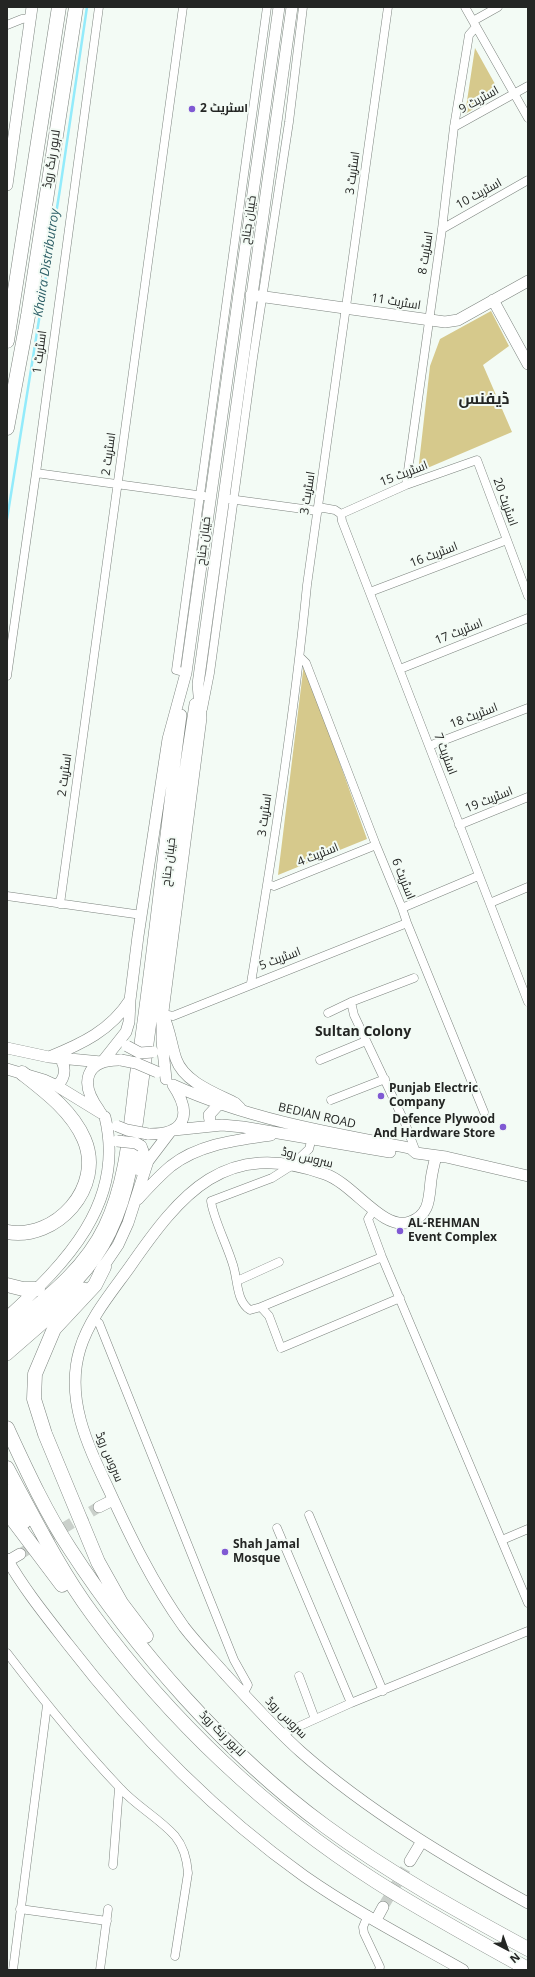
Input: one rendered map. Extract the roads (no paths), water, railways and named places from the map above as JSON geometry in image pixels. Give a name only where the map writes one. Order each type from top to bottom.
[{"type":"highway","name":"لاہور رنگ روڈ","points":[[7,341],[59,7]]},
{"type":"highway","name":"لاہور رنگ روڈ","points":[[7,428],[28,316],[76,7]]},
{"type":"highway","points":[[7,1232],[22,1234],[39,1230],[62,1217],[76,1202],[82,1192],[88,1168],[87,1148],[80,1130],[59,1104],[22,1073]]},
{"type":"highway","points":[[104,1267],[95,1285],[54,1329],[39,1362],[34,1386],[36,1410],[98,1562],[121,1602],[158,1654],[183,1694]]},
{"type":"highway","points":[[7,1285],[22,1289],[38,1289]]},
{"type":"highway","name":"لاہور رنگ روڈ","points":[[7,1428],[41,1497],[69,1547],[96,1587],[135,1638],[183,1694],[228,1741],[268,1779],[323,1825],[410,1883],[528,1949]]},
{"type":"highway","name":"لاہور رنگ روڈ","points":[[7,1468],[60,1566],[92,1614],[124,1655],[181,1720],[220,1759],[259,1794],[337,1855],[377,1882],[439,1920],[528,1969]]},
{"type":"highway","points":[[7,1492],[33,1545]]},
{"type":"highway","points":[[7,1512],[71,1597],[92,1614]]},
{"type":"main road","name":"خیبان جناح","points":[[102,1062],[126,1032],[130,1015],[130,1000],[168,739],[186,673],[205,496],[279,7]]},
{"type":"main road","name":"خیبان جناح","points":[[170,1082],[162,1041],[162,1016],[201,718],[198,684],[228,498],[257,296],[292,7]]},
{"type":"main road","points":[[7,185],[32,13]]},
{"type":"main road","name":"اسٹریٹ 11","points":[[257,296],[445,322],[458,320],[528,281]]},
{"type":"main road","points":[[493,300],[528,364]]},
{"type":"main road","points":[[7,1329],[78,1265],[104,1226],[117,1192],[122,1170],[141,1041],[186,673]]},
{"type":"main road","points":[[7,1343],[72,1286],[91,1265],[109,1236],[126,1194],[131,1170],[182,791],[198,684]]},
{"type":"main road","points":[[55,1058],[93,1037],[113,1021],[130,1000]]},
{"type":"main road","points":[[126,1032],[128,1036],[127,1046],[140,1053],[153,1052],[157,1046],[158,1024],[162,1016]]},
{"type":"main road","points":[[162,1016],[170,1030],[176,1059],[182,1071],[195,1081],[235,1102],[242,1110]]},
{"type":"main road","points":[[7,1048],[55,1058],[102,1062],[121,1060],[143,1065],[157,1072],[170,1082],[181,1098],[184,1109],[180,1124],[172,1131],[150,1157],[143,1172],[136,1201],[122,1236],[104,1267],[78,1294],[7,1355]]},
{"type":"main road","points":[[55,1058],[64,1065],[65,1072],[64,1077],[58,1086]]},
{"type":"main road","points":[[7,1317],[38,1289],[65,1260],[80,1239],[94,1215],[109,1166],[110,1142],[103,1115],[92,1099],[87,1084],[90,1073],[102,1062]]},
{"type":"main road","points":[[7,1068],[58,1086],[103,1115],[117,1126],[132,1132],[148,1134],[211,1126],[243,1127],[284,1133],[313,1134]]},
{"type":"main road","name":"BEDIAN ROAD","points":[[170,1082],[219,1104],[242,1110],[313,1134],[410,1148],[416,1153],[528,1176]]},
{"type":"main road","points":[[211,1126],[208,1115],[219,1104]]},
{"type":"main road","points":[[136,1201],[161,1175],[185,1157],[204,1148],[227,1142],[284,1133]]},
{"type":"main road","points":[[102,1192],[107,1188],[109,1182],[114,1144],[117,1141],[136,1143],[141,1146],[143,1151],[138,1177],[140,1188]]},
{"type":"main road","name":"سروس روڈ","points":[[436,1156],[431,1180],[430,1202],[422,1214],[411,1222],[397,1224],[388,1221],[354,1191],[336,1179],[324,1174],[291,1166],[264,1163],[238,1167],[214,1177],[192,1190],[164,1220],[93,1319],[83,1339],[77,1361],[75,1397],[78,1415],[113,1500],[138,1553],[174,1611],[191,1634],[243,1694],[303,1754],[363,1800],[422,1841],[528,1903]]},
{"type":"main road","points":[[99,1507],[113,1500]]},
{"type":"main road","points":[[20,1554],[8,1560],[56,1630],[100,1685],[135,1725],[211,1800],[287,1863],[318,1885],[463,1970]]},
{"type":"main road","points":[[410,1861],[422,1841]]},
{"type":"main road","points":[[372,1917],[383,1907]]},
{"type":"street","name":"اسٹریٹ 1","points":[[7,676],[99,7]]},
{"type":"street","name":"اسٹریٹ 2","points":[[60,904],[183,7]]},
{"type":"street","points":[[36,473],[205,496],[267,7]]},
{"type":"street","points":[[257,296],[289,122],[303,7]]},
{"type":"street","name":"اسٹریٹ 3","points":[[251,983],[268,884],[300,657],[318,509],[388,7]]},
{"type":"street","points":[[465,7],[528,118]]},
{"type":"street","points":[[475,24],[498,7]]},
{"type":"street","points":[[7,26],[32,13]]},
{"type":"street","name":"اسٹریٹ 8","points":[[406,485],[442,229],[454,127],[469,35],[475,24]]},
{"type":"street","points":[[514,94],[528,86]]},
{"type":"street","name":"اسٹریٹ 9","points":[[454,127],[514,94]]},
{"type":"street","name":"اسٹریٹ 10","points":[[442,229],[528,180]]},
{"type":"street","name":"اسٹریٹ 15","points":[[341,514],[347,510],[406,485],[477,460]]},
{"type":"street","name":"اسٹریٹ 20","points":[[477,460],[528,596]]},
{"type":"street","points":[[201,718],[210,674],[228,498],[335,510],[341,514]]},
{"type":"street","name":"اسٹریٹ 7","points":[[341,514],[342,521],[400,669],[478,876],[528,1002]]},
{"type":"street","name":"اسٹریٹ 16","points":[[370,592],[507,540]]},
{"type":"street","name":"اسٹریٹ 17","points":[[400,669],[528,618]]},
{"type":"street","name":"اسٹریٹ 6","points":[[300,657],[306,663],[407,923],[484,1112]]},
{"type":"street","name":"اسٹریٹ 18","points":[[429,746],[528,708]]},
{"type":"street","name":"اسٹریٹ 19","points":[[459,825],[528,797]]},
{"type":"street","name":"اسٹریٹ 4","points":[[268,884],[274,886],[376,844]]},
{"type":"street","points":[[402,908],[478,876]]},
{"type":"street","points":[[490,903],[528,887]]},
{"type":"street","points":[[7,896],[142,915]]},
{"type":"street","name":"اسٹریٹ 5","points":[[162,1016],[173,1016],[251,983],[407,923]]},
{"type":"street","points":[[328,1013],[351,1002],[414,978]]},
{"type":"street","points":[[351,1002],[354,1015],[405,1123],[416,1153]]},
{"type":"street","points":[[320,1060],[366,1041]]},
{"type":"street","points":[[331,1100],[384,1079]]},
{"type":"street","points":[[313,1134],[309,1149],[291,1166],[272,1178],[211,1201],[227,1244],[237,1281],[238,1293],[245,1306],[250,1310],[261,1307],[382,1257]]},
{"type":"street","points":[[374,1210],[368,1219],[382,1257],[528,1603]]},
{"type":"street","points":[[237,1281],[279,1262]]},
{"type":"street","points":[[261,1307],[269,1316],[281,1348],[400,1298]]},
{"type":"street","points":[[93,1319],[99,1323],[234,1660],[248,1685],[243,1694]]},
{"type":"street","points":[[309,1515],[383,1691]]},
{"type":"street","points":[[277,1528],[351,1704]]},
{"type":"street","points":[[502,1540],[528,1529]]},
{"type":"street","points":[[282,1734],[528,1631]]},
{"type":"street","points":[[7,1653],[46,1705],[119,1788],[175,1836],[187,1858],[188,1872],[175,1956]]},
{"type":"street","points":[[299,1676],[315,1719]]},
{"type":"street","points":[[13,1970],[46,1705]]},
{"type":"street","points":[[113,1865],[119,1788]]},
{"type":"street","points":[[20,1909],[107,1921]]},
{"type":"street","points":[[100,1970],[108,1909]]},
{"type":"street","points":[[372,1917],[363,1927],[364,1933],[380,1967],[379,1970]]},
{"type":"waterway","name":"Khaira Distributroy","points":[[7,519],[60,189],[87,7]]},
{"type":"tunnel","points":[[20,1554],[99,1507]]},
{"type":"tunnel","points":[[383,1907],[410,1861]]},
{"type":"place","name":"اسٹریٹ 2","points":[[192,109]]},
{"type":"place","name":"Punjab Electric Company","points":[[381,1096]]},
{"type":"place","name":"Defence Plywood And Hardware Store","points":[[503,1127]]},
{"type":"place","name":"AL-REHMAN Event Complex","points":[[400,1231]]},
{"type":"place","name":"Shah Jamal Mosque","points":[[225,1552]]},
{"type":"district","name":"ڈیفنس","points":[[484,399]]},
{"type":"district","name":"Sultan Colony","points":[[363,1032]]}]
